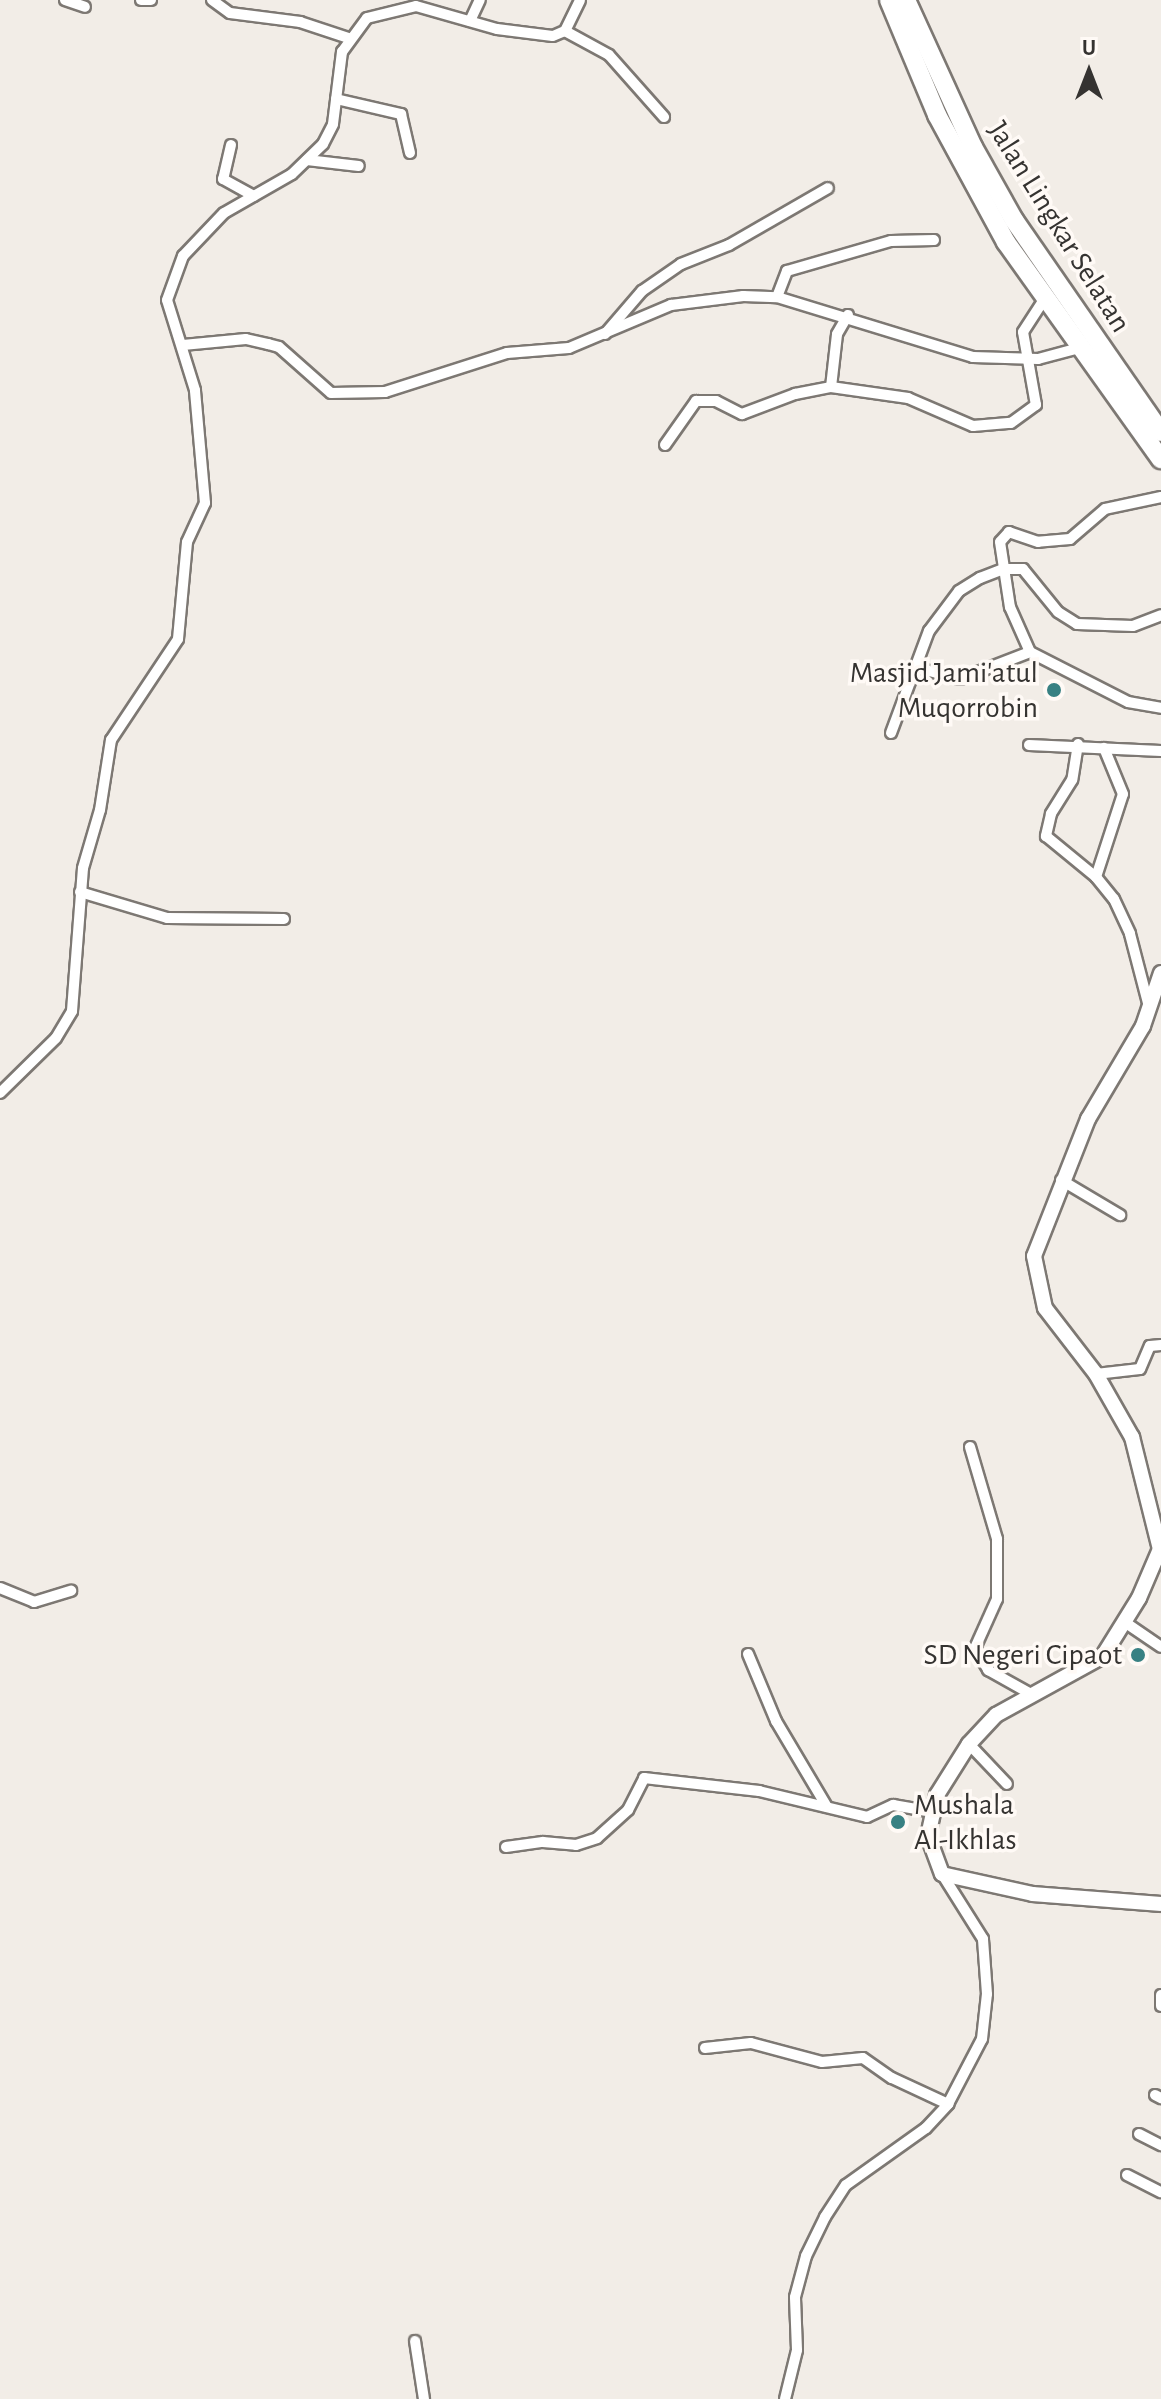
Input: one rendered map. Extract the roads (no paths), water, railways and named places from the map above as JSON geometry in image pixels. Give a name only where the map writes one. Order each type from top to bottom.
[{"type":"highway","name":"Jalan Lingkar Selatan","points":[[889,0],[937,115],[1006,242],[1083,347],[1155,432],[1161,459]]},
{"type":"highway","name":"Jalan Lingkar Selatan","points":[[906,0],[973,147],[1014,220],[1137,413]]},
{"type":"street","points":[[65,0],[85,7]]},
{"type":"street","points":[[141,0],[151,0]]},
{"type":"street","points":[[212,0],[230,13],[300,22],[348,38]]},
{"type":"street","points":[[470,21],[480,0]]},
{"type":"street","points":[[565,31],[580,0]]},
{"type":"street","points":[[0,1093],[56,1038],[72,1011],[80,892],[113,733],[158,677],[178,639],[185,556],[205,503],[195,390],[167,300],[178,266],[217,219],[307,160],[329,136],[338,65],[348,38],[367,18],[402,7],[430,8],[540,37],[565,31],[609,55],[664,117]]},
{"type":"street","points":[[336,99],[401,114],[410,153]]},
{"type":"street","points":[[231,145],[223,179],[254,196]]},
{"type":"street","points":[[307,160],[359,166]]},
{"type":"street","points":[[605,334],[642,291],[681,264],[735,242],[828,188]]},
{"type":"street","points":[[777,297],[787,271],[891,241],[934,240]]},
{"type":"street","points":[[183,345],[246,339],[279,347],[331,393],[358,395],[385,392],[466,363],[529,349],[569,348],[671,305],[743,296],[777,297],[848,315],[973,357],[1025,360],[1083,347]]},
{"type":"street","points":[[665,445],[696,401],[716,401],[742,414],[795,394],[831,387],[908,398],[973,426],[1011,423],[1036,405],[1025,360],[1027,319],[1045,298]]},
{"type":"street","points":[[831,387],[837,334],[848,315]]},
{"type":"street","points":[[1161,497],[1105,509],[1064,541],[1038,542],[1009,532],[1000,540],[1001,570],[1030,652],[1128,702],[1161,708]]},
{"type":"street","points":[[891,733],[914,667],[945,606],[959,591],[1001,570],[1023,569],[1058,612],[1077,624],[1133,626],[1161,615]]},
{"type":"street","points":[[914,667],[947,679],[968,678],[1030,652]]},
{"type":"street","points":[[1029,745],[1078,744],[1161,751]]},
{"type":"street","points":[[1078,744],[1068,792],[1051,814],[1046,836],[1096,877],[1130,934],[1149,1009]]},
{"type":"street","points":[[1096,877],[1123,794],[1104,748]]},
{"type":"street","points":[[80,892],[167,918],[284,919]]},
{"type":"street","points":[[785,2399],[797,2350],[795,2297],[806,2256],[825,2217],[846,2185],[926,2128],[948,2104],[982,2039],[986,1959],[973,1919],[942,1874],[928,1836],[933,1812],[950,1769],[996,1715],[1031,1694],[1090,1666],[1126,1623],[1158,1568],[1160,1536],[1132,1437],[1096,1374],[1045,1308],[1035,1276],[1036,1243],[1061,1180],[1102,1088],[1137,1037],[1161,973]]},
{"type":"street","points":[[1061,1180],[1120,1215]]},
{"type":"street","points":[[1096,1374],[1140,1369],[1150,1346],[1161,1345]]},
{"type":"street","points":[[970,1447],[997,1539],[997,1599],[975,1648],[988,1670],[1031,1694]]},
{"type":"street","points":[[0,1588],[34,1602],[71,1591]]},
{"type":"street","points":[[1126,1623],[1161,1647]]},
{"type":"street","points":[[748,1654],[776,1721],[827,1807]]},
{"type":"street","points":[[969,1744],[1007,1784]]},
{"type":"street","points":[[506,1847],[543,1842],[583,1845],[597,1838],[628,1810],[644,1778],[759,1791],[867,1817],[893,1805],[933,1812]]},
{"type":"street","points":[[942,1874],[1033,1894],[1161,1904]]},
{"type":"street","points":[[1161,1995],[1161,2006]]},
{"type":"street","points":[[705,2048],[751,2043],[822,2062],[863,2058],[948,2104]]},
{"type":"street","points":[[1139,2134],[1161,2145]]},
{"type":"street","points":[[1127,2175],[1161,2192]]},
{"type":"street","points":[[415,2341],[424,2399]]},
{"type":"place","name":"Masjid Jami'atul Muqorrobin","points":[[1054,690]]},
{"type":"place","name":"SD Negeri Cipaot","points":[[1138,1655]]},
{"type":"place","name":"Mushala Al-Ikhlas","points":[[898,1822]]}]
